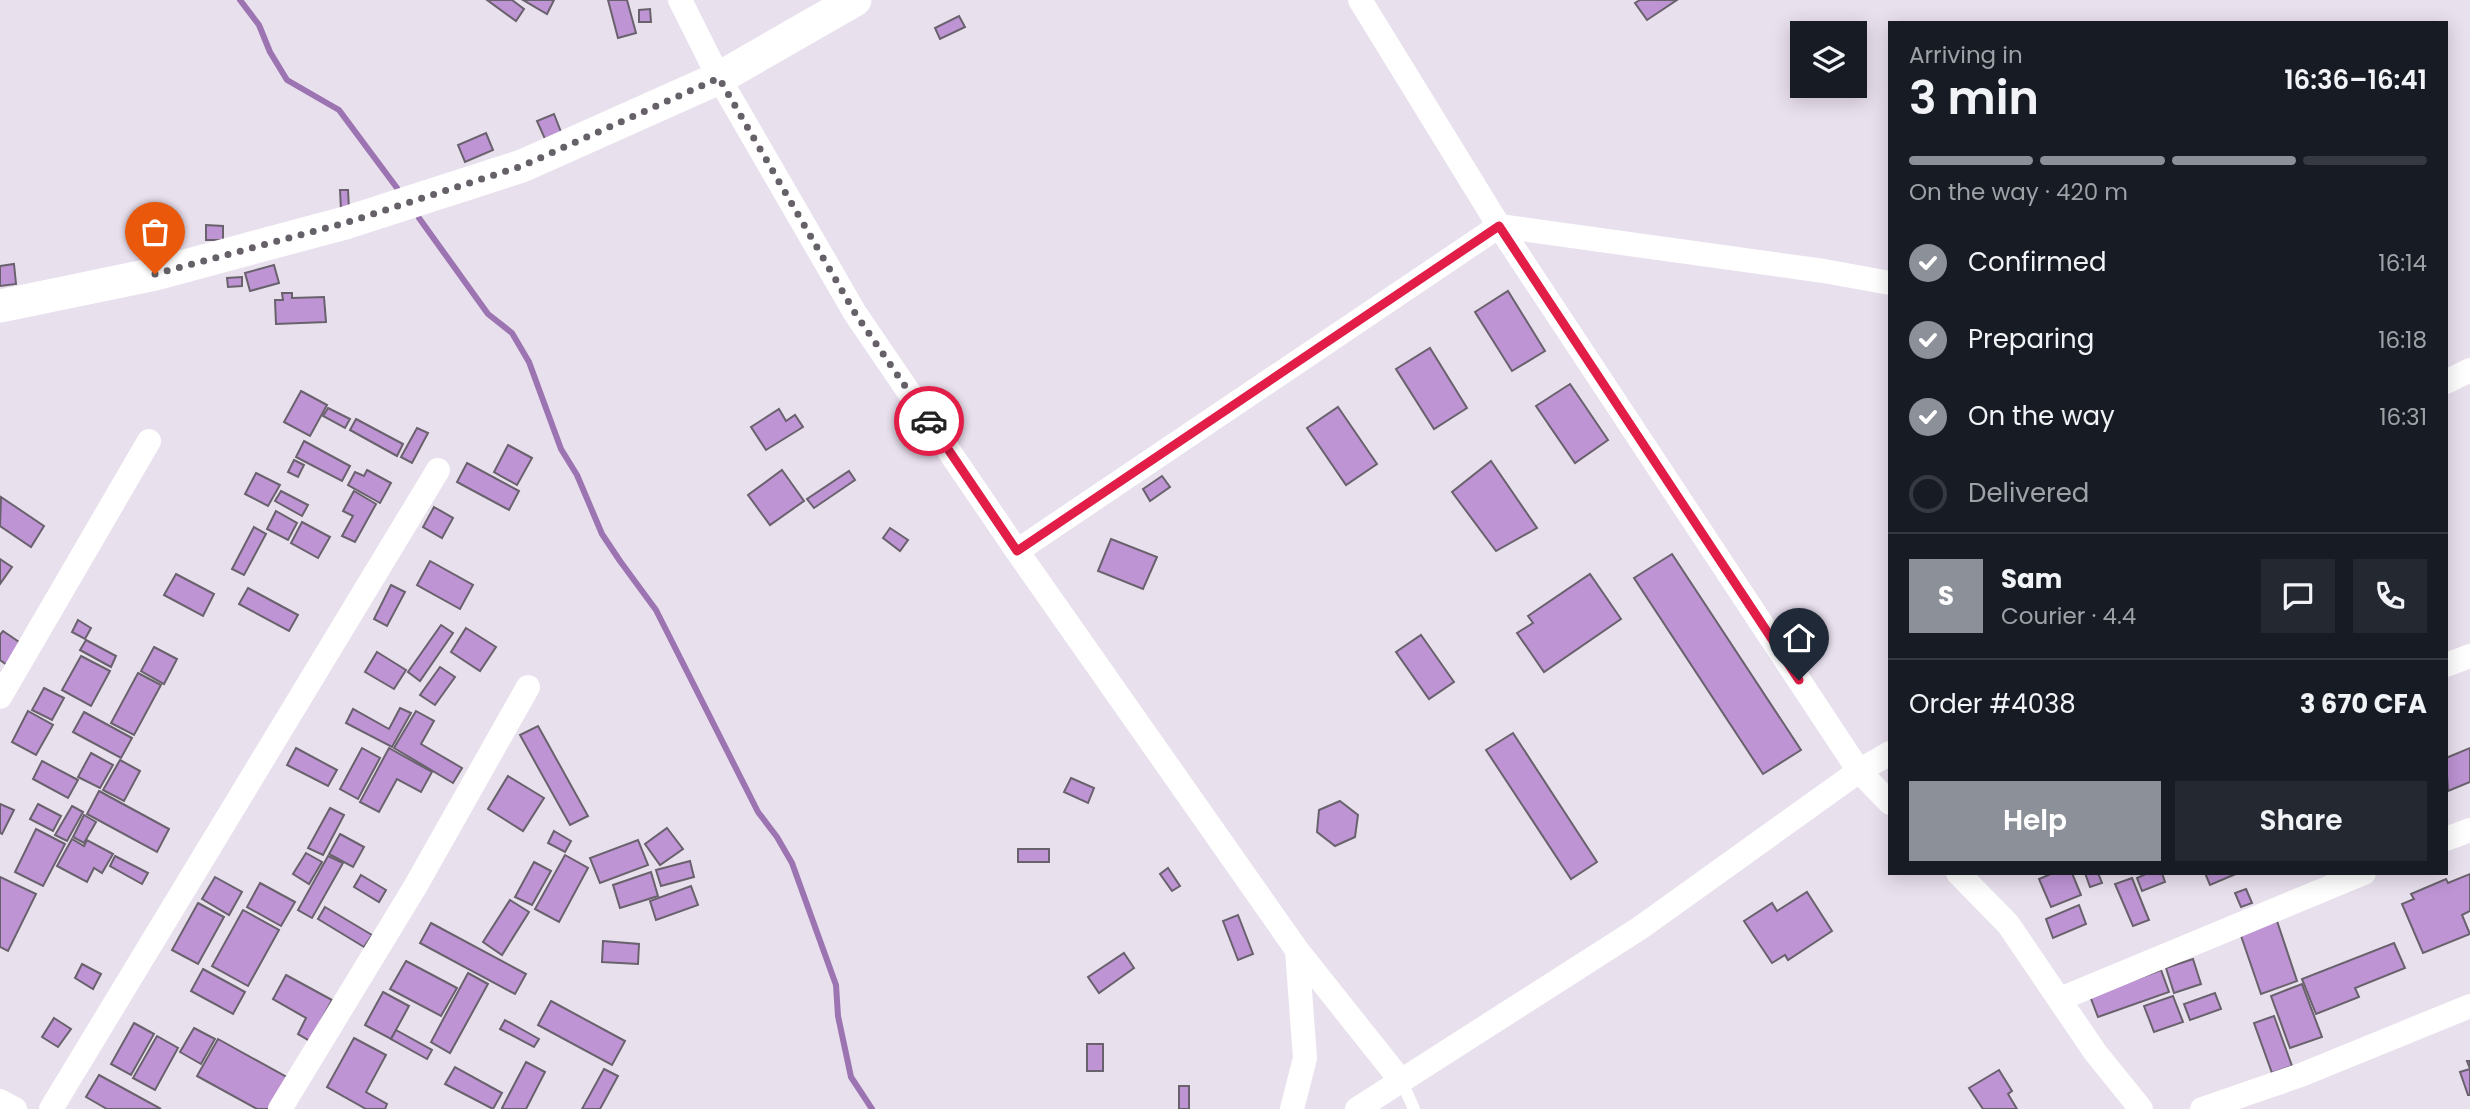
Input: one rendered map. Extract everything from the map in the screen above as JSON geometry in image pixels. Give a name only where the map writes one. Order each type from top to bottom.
[{"type":"main road","points":[[0,306],[155,274],[345,223],[522,166],[719,78],[855,0]]},
{"type":"street","points":[[680,0],[719,78],[855,313],[1017,551],[1297,950],[1402,1082]]},
{"type":"street","points":[[1360,0],[1499,226],[1859,771],[1888,801]]},
{"type":"street","points":[[1017,551],[1499,226],[1824,271],[1888,283]]},
{"type":"street","points":[[2448,381],[2470,370]]},
{"type":"street","points":[[0,698],[149,441]]},
{"type":"street","points":[[51,1109],[438,470]]},
{"type":"street","points":[[2448,664],[2470,656]]},
{"type":"street","points":[[280,1109],[415,887],[528,687]]},
{"type":"street","points":[[1357,1109],[1640,928],[1859,771],[1888,754]]},
{"type":"street","points":[[2448,838],[2470,830]]},
{"type":"street","points":[[1960,875],[2008,924],[2095,1052],[2141,1109]]},
{"type":"street","points":[[2060,999],[2359,875]]},
{"type":"street","points":[[1292,1109],[1305,1058],[1297,950]]},
{"type":"street","points":[[2202,1109],[2301,1075],[2470,1006]]},
{"type":"street","points":[[0,1101],[15,1109]]},
{"type":"lane","points":[[1402,1082],[1414,1109]]},
{"type":"building","points":[[487,0],[512,0],[524,9],[516,21]]},
{"type":"building","points":[[523,0],[554,0],[547,14]]},
{"type":"building","points":[[608,0],[627,0],[636,33],[618,38]]},
{"type":"building","points":[[1640,0],[1677,0],[1647,20],[1635,3]]},
{"type":"building","points":[[650,9],[651,22],[639,22],[639,10]]},
{"type":"building","points":[[959,16],[965,27],[940,39],[935,28]]},
{"type":"building","points":[[554,114],[561,132],[545,139],[537,121]]},
{"type":"building","points":[[486,133],[493,150],[465,162],[458,145]]},
{"type":"building","points":[[340,190],[348,190],[349,209],[341,210]]},
{"type":"building","points":[[206,225],[223,226],[223,240],[206,240]]},
{"type":"building","points":[[14,264],[16,284],[0,286],[0,266]]},
{"type":"building","points":[[274,265],[279,283],[250,291],[245,273]]},
{"type":"building","points":[[242,277],[242,286],[228,287],[227,278]]},
{"type":"building","points":[[1508,291],[1545,351],[1512,371],[1475,312]]},
{"type":"building","points":[[282,293],[292,293],[292,298],[324,297],[326,322],[276,324],[275,300],[283,300]]},
{"type":"building","points":[[1430,348],[1467,408],[1434,429],[1396,369]]},
{"type":"building","points":[[1570,384],[1608,440],[1575,463],[1536,406]]},
{"type":"building","points":[[301,391],[327,405],[310,436],[284,422]]},
{"type":"building","points":[[1338,407],[1377,464],[1346,485],[1307,428]]},
{"type":"building","points":[[328,408],[350,419],[345,428],[323,416]]},
{"type":"building","points":[[779,409],[786,421],[795,415],[803,427],[766,450],[751,427]]},
{"type":"building","points":[[356,419],[403,444],[397,456],[350,430]]},
{"type":"building","points":[[417,428],[428,433],[412,463],[401,457]]},
{"type":"building","points":[[304,441],[350,466],[342,481],[296,457]]},
{"type":"building","points":[[508,445],[532,458],[517,485],[494,472]]},
{"type":"building","points":[[294,460],[304,465],[298,477],[288,472]]},
{"type":"building","points":[[1491,461],[1537,528],[1496,551],[1452,492]]},
{"type":"building","points":[[467,463],[519,491],[509,510],[457,482]]},
{"type":"building","points":[[367,470],[391,483],[380,503],[348,485],[355,472],[364,476]]},
{"type":"building","points":[[782,470],[804,501],[770,525],[748,495]]},
{"type":"building","points":[[849,471],[855,480],[814,508],[807,499]]},
{"type":"building","points":[[256,473],[280,485],[268,506],[245,494]]},
{"type":"building","points":[[1162,476],[1170,487],[1150,501],[1143,489]]},
{"type":"building","points":[[281,491],[308,505],[302,516],[275,501]]},
{"type":"building","points":[[354,491],[376,504],[355,542],[342,536],[353,516],[343,511]]},
{"type":"building","points":[[1,497],[44,526],[31,547],[0,526]]},
{"type":"building","points":[[434,507],[453,518],[442,538],[423,527]]},
{"type":"building","points":[[276,511],[297,523],[288,540],[267,529]]},
{"type":"building","points":[[302,522],[330,537],[318,558],[291,543]]},
{"type":"building","points":[[254,527],[266,534],[244,575],[232,569]]},
{"type":"building","points":[[890,528],[908,540],[900,551],[883,538]]},
{"type":"building","points":[[1111,539],[1157,557],[1143,589],[1098,571]]},
{"type":"building","points":[[1672,554],[1801,750],[1763,774],[1634,578]]},
{"type":"building","points":[[0,559],[12,567],[0,584]]},
{"type":"building","points":[[430,561],[473,585],[460,609],[417,585]]},
{"type":"building","points":[[176,574],[214,594],[203,616],[164,595]]},
{"type":"building","points":[[1590,574],[1621,619],[1544,672],[1517,633],[1533,623],[1528,616]]},
{"type":"building","points":[[391,585],[405,592],[387,626],[374,619]]},
{"type":"building","points":[[248,588],[298,615],[289,631],[239,604]]},
{"type":"building","points":[[78,620],[91,628],[85,639],[72,632]]},
{"type":"building","points":[[441,625],[453,633],[420,681],[408,672]]},
{"type":"building","points":[[466,628],[496,647],[480,671],[451,652]]},
{"type":"building","points":[[3,631],[22,644],[7,665],[0,660],[0,635]]},
{"type":"building","points":[[1421,635],[1454,682],[1429,699],[1396,652]]},
{"type":"building","points":[[86,640],[116,656],[111,667],[80,650]]},
{"type":"building","points":[[154,647],[177,659],[164,684],[141,671]]},
{"type":"building","points":[[377,652],[406,670],[394,689],[365,672]]},
{"type":"building","points":[[81,656],[110,671],[91,706],[62,690]]},
{"type":"building","points":[[440,667],[455,677],[435,705],[420,695]]},
{"type":"building","points":[[138,673],[161,685],[134,735],[111,723]]},
{"type":"building","points":[[44,688],[64,698],[52,720],[32,710]]},
{"type":"building","points":[[400,708],[411,713],[392,747],[346,723],[353,709],[389,729]]},
{"type":"building","points":[[28,711],[53,725],[36,755],[12,742]]},
{"type":"building","points":[[416,711],[434,721],[421,744],[462,768],[453,783],[394,748]]},
{"type":"building","points":[[84,712],[132,738],[121,758],[73,732]]},
{"type":"building","points":[[538,726],[588,816],[570,825],[520,735]]},
{"type":"building","points":[[1513,733],[1597,862],[1571,879],[1486,750]]},
{"type":"building","points":[[296,748],[337,770],[328,786],[287,765]]},
{"type":"building","points":[[362,748],[380,758],[358,799],[340,789]]},
{"type":"building","points":[[389,748],[432,772],[421,792],[397,779],[379,812],[360,802]]},
{"type":"building","points":[[2470,748],[2470,782],[2448,791],[2448,757]]},
{"type":"building","points":[[91,753],[113,765],[100,788],[78,777]]},
{"type":"building","points":[[120,760],[140,771],[124,801],[103,790]]},
{"type":"building","points":[[42,761],[78,780],[68,798],[33,779]]},
{"type":"building","points":[[508,776],[544,798],[523,831],[488,809]]},
{"type":"building","points":[[1071,778],[1094,788],[1088,803],[1064,792]]},
{"type":"building","points":[[99,791],[169,829],[157,852],[87,814]]},
{"type":"building","points":[[1340,801],[1358,815],[1355,837],[1335,846],[1317,832],[1319,810]]},
{"type":"building","points":[[0,804],[14,810],[2,834],[0,833]]},
{"type":"building","points":[[38,804],[61,816],[53,831],[30,819]]},
{"type":"building","points":[[72,806],[83,812],[67,841],[55,835]]},
{"type":"building","points":[[330,808],[344,815],[323,855],[308,848]]},
{"type":"building","points":[[84,815],[96,822],[84,843],[73,837]]},
{"type":"building","points":[[667,828],[683,849],[660,865],[645,844]]},
{"type":"building","points":[[36,829],[65,844],[43,886],[15,872]]},
{"type":"building","points":[[554,831],[571,841],[565,852],[548,843]]},
{"type":"building","points":[[340,834],[364,847],[353,867],[329,854]]},
{"type":"building","points":[[72,839],[84,846],[87,840],[113,854],[102,873],[94,868],[87,882],[57,866]]},
{"type":"building","points":[[638,840],[648,865],[600,883],[590,858]]},
{"type":"building","points":[[1018,849],[1049,849],[1049,862],[1018,862]]},
{"type":"building","points":[[306,853],[322,862],[309,884],[293,874]]},
{"type":"building","points":[[565,855],[588,868],[559,922],[535,909]]},
{"type":"building","points":[[115,856],[148,873],[142,884],[110,866]]},
{"type":"building","points":[[328,856],[343,863],[312,918],[298,910]]},
{"type":"building","points":[[690,861],[694,877],[661,886],[656,870]]},
{"type":"building","points":[[534,862],[551,871],[532,905],[515,897]]},
{"type":"building","points":[[1168,868],[1180,886],[1172,891],[1160,874]]},
{"type":"building","points":[[651,872],[658,896],[620,908],[613,885]]},
{"type":"building","points":[[2470,874],[2470,911],[2462,915],[2470,934],[2423,953],[2402,904],[2414,899],[2411,894],[2446,879],[2448,883]]},
{"type":"building","points":[[361,875],[386,890],[379,902],[354,887]]},
{"type":"building","points":[[2048,875],[2073,875],[2081,895],[2051,907],[2039,879]]},
{"type":"building","points":[[2086,875],[2099,875],[2102,883],[2090,887]]},
{"type":"building","points":[[2144,875],[2163,875],[2165,882],[2142,891],[2137,878]]},
{"type":"building","points":[[2206,875],[2233,875],[2210,885]]},
{"type":"building","points":[[0,877],[36,894],[8,951],[0,947]]},
{"type":"building","points":[[215,877],[242,892],[229,915],[202,899]]},
{"type":"building","points":[[2132,878],[2149,920],[2133,926],[2115,884]]},
{"type":"building","points":[[260,883],[295,902],[281,926],[247,907]]},
{"type":"building","points":[[691,886],[698,905],[656,920],[650,901]]},
{"type":"building","points":[[2246,889],[2252,903],[2241,907],[2235,893]]},
{"type":"building","points":[[1807,892],[1832,931],[1788,960],[1785,955],[1772,963],[1744,921],[1772,903],[1777,911]]},
{"type":"building","points":[[510,900],[529,912],[502,955],[483,942]]},
{"type":"building","points":[[198,903],[224,917],[198,964],[172,950]]},
{"type":"building","points":[[2079,905],[2086,924],[2053,938],[2046,919]]},
{"type":"building","points":[[325,907],[372,935],[364,947],[318,919]]},
{"type":"building","points":[[243,910],[279,930],[248,986],[212,966]]},
{"type":"building","points":[[1238,915],[1253,954],[1238,960],[1223,921]]},
{"type":"building","points":[[2277,921],[2297,981],[2261,994],[2240,933]]},
{"type":"building","points":[[431,923],[526,974],[515,994],[420,943]]},
{"type":"building","points":[[603,941],[639,944],[638,964],[602,962]]},
{"type":"building","points":[[2394,943],[2405,968],[2355,988],[2359,997],[2316,1014],[2302,979]]},
{"type":"building","points":[[1124,953],[1134,968],[1099,993],[1088,977]]},
{"type":"building","points":[[2193,959],[2201,984],[2174,993],[2166,968]]},
{"type":"building","points":[[406,961],[457,988],[441,1016],[390,989]]},
{"type":"building","points":[[82,964],[101,974],[93,989],[75,978]]},
{"type":"building","points":[[203,969],[245,992],[233,1014],[191,991]]},
{"type":"building","points":[[2161,970],[2169,992],[2098,1017],[2090,996]]},
{"type":"building","points":[[468,973],[488,984],[450,1053],[431,1042]]},
{"type":"building","points":[[286,975],[332,1000],[310,1041],[298,1034],[306,1018],[273,999]]},
{"type":"building","points":[[2302,984],[2322,1037],[2290,1048],[2271,996]]},
{"type":"building","points":[[383,992],[409,1006],[391,1039],[365,1025]]},
{"type":"building","points":[[2215,993],[2221,1009],[2190,1020],[2184,1004]]},
{"type":"building","points":[[2173,996],[2183,1022],[2154,1032],[2144,1006]]},
{"type":"building","points":[[551,1001],[625,1041],[612,1065],[538,1025]]},
{"type":"building","points":[[2274,1016],[2292,1066],[2272,1073],[2254,1023]]},
{"type":"building","points":[[54,1018],[71,1029],[58,1047],[42,1037]]},
{"type":"building","points":[[505,1020],[539,1039],[534,1047],[500,1029]]},
{"type":"building","points":[[134,1023],[154,1034],[131,1075],[111,1064]]},
{"type":"building","points":[[194,1028],[215,1039],[201,1064],[180,1052]]},
{"type":"building","points":[[396,1030],[432,1050],[427,1059],[391,1039]]},
{"type":"building","points":[[157,1036],[178,1048],[155,1090],[133,1078]]},
{"type":"building","points":[[354,1038],[386,1055],[366,1092],[387,1104],[385,1109],[366,1109],[327,1087]]},
{"type":"building","points":[[218,1039],[292,1080],[276,1109],[257,1109],[197,1076]]},
{"type":"building","points":[[1087,1044],[1103,1044],[1103,1071],[1087,1071]]},
{"type":"building","points":[[526,1062],[545,1072],[526,1109],[504,1109],[502,1108]]},
{"type":"building","points":[[455,1067],[502,1093],[493,1109],[445,1084]]},
{"type":"building","points":[[604,1069],[618,1076],[600,1109],[582,1109]]},
{"type":"building","points":[[2470,1069],[2470,1095],[2468,1095],[2460,1072]]},
{"type":"building","points":[[1999,1070],[2012,1091],[2008,1094],[2017,1109],[1983,1109],[1969,1088]]},
{"type":"building","points":[[99,1075],[161,1109],[107,1109],[86,1097]]},
{"type":"building","points":[[1179,1086],[1189,1086],[1189,1109],[1179,1109]]},
{"type":"waterway","points":[[240,0],[259,25],[270,52],[287,80],[339,110],[397,188]]},
{"type":"waterway","points":[[419,218],[488,314],[512,333],[529,362],[561,449],[577,475],[602,534],[656,610],[758,812],[792,863],[836,985],[838,1016],[851,1077],[872,1109]]},
{"type":"way so far","points":[[155,274],[345,223],[522,166],[719,78],[855,313],[929,421]]},
{"type":"route","points":[[929,421],[1017,551],[1499,226],[1799,680]]}]
